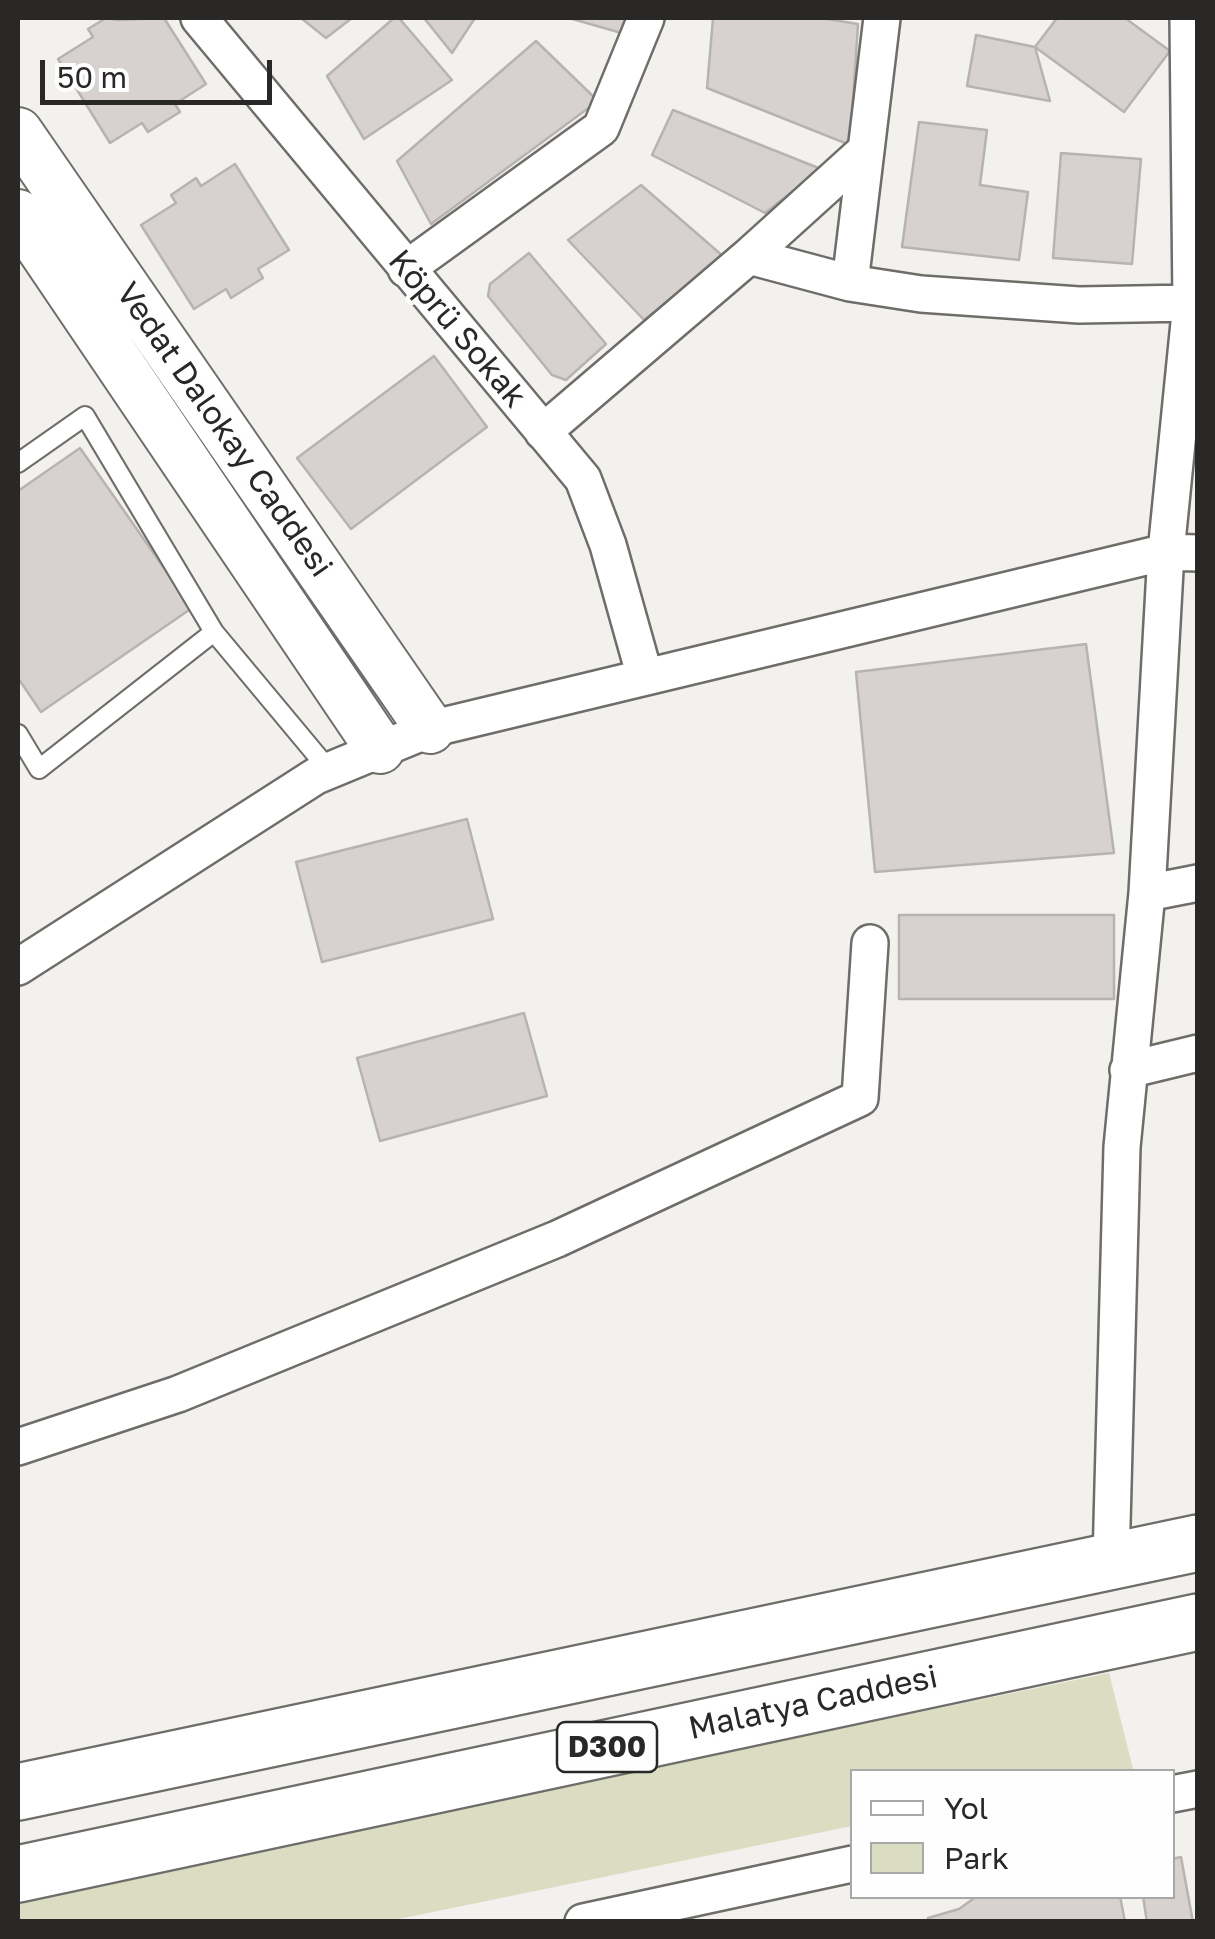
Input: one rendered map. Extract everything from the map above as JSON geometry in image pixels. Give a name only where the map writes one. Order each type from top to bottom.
[{"type":"highway","name":"D300","points":[[18,1792],[1198,1543]]},
{"type":"highway","points":[[1120,1638],[1198,1595]]},
{"type":"highway","name":"Malatya Caddesi","points":[[18,1874],[1198,1622]]},
{"type":"main road","name":"Vedat Dalokay Caddesi","points":[[18,132],[430,729]]},
{"type":"main road","name":"Vedat Dalokay Caddesi","points":[[23,232],[380,749]]},
{"type":"street","name":"Köprü Sokak","points":[[200,18],[582,479],[608,545],[645,677]]},
{"type":"street","points":[[406,269],[601,128],[646,18]]},
{"type":"street","points":[[850,283],[882,18]]},
{"type":"street","points":[[1111,1561],[1122,1147],[1182,552],[1194,190],[1188,18]]},
{"type":"street","points":[[543,432],[866,150]]},
{"type":"street","points":[[749,256],[850,283],[921,294],[1079,305],[1191,303]]},
{"type":"street","points":[[18,966],[329,770],[430,729],[1182,552]]},
{"type":"street","points":[[1147,892],[1198,883]]},
{"type":"street","points":[[18,1446],[178,1394],[557,1239],[860,1098],[870,943]]},
{"type":"street","points":[[1128,1070],[1198,1053]]},
{"type":"street","points":[[583,1922],[850,1864]]},
{"type":"lane","points":[[18,463],[86,416],[214,632],[329,770]]},
{"type":"lane","points":[[18,734],[39,769],[214,632]]},
{"type":"green space","points":[[1109,1673],[1133,1769],[850,1769],[850,1826],[389,1921],[18,1921],[18,1899]]},
{"type":"building","points":[[106,18],[164,18],[206,84],[175,104],[180,112],[148,132],[142,123],[110,143],[58,59],[93,37],[88,29]]},
{"type":"building","points":[[301,18],[352,18],[326,38]]},
{"type":"building","points":[[394,18],[399,18],[452,80],[364,139],[327,76]]},
{"type":"building","points":[[424,18],[475,18],[452,53]]},
{"type":"building","points":[[569,18],[630,18],[625,34]]},
{"type":"building","points":[[713,18],[821,18],[858,24],[850,145],[707,88]]},
{"type":"building","points":[[1057,18],[1125,18],[1170,51],[1124,112],[1035,47]]},
{"type":"building","points":[[976,35],[1035,47],[1050,101],[967,86]]},
{"type":"building","points":[[536,41],[598,101],[431,224],[397,161]]},
{"type":"building","points":[[673,110],[821,169],[765,213],[652,155]]},
{"type":"building","points":[[919,122],[987,130],[980,185],[1028,192],[1019,260],[902,247]]},
{"type":"building","points":[[1061,153],[1141,159],[1132,264],[1053,258]]},
{"type":"building","points":[[235,164],[289,250],[258,269],[263,278],[231,298],[226,289],[194,309],[141,225],[176,203],[171,195],[196,178],[201,186]]},
{"type":"building","points":[[641,185],[724,257],[644,320],[568,240]]},
{"type":"building","points":[[529,253],[606,344],[566,380],[552,375],[488,296],[490,284]]},
{"type":"building","points":[[434,356],[487,427],[351,529],[297,458]]},
{"type":"building","points":[[80,448],[192,608],[41,712],[18,678],[18,491]]},
{"type":"building","points":[[1086,644],[1114,853],[875,872],[856,672]]},
{"type":"building","points":[[467,819],[493,919],[322,962],[296,862]]},
{"type":"building","points":[[899,915],[1114,915],[1114,999],[899,999]]},
{"type":"building","points":[[524,1013],[547,1096],[380,1141],[357,1058]]},
{"type":"building","points":[[1181,1857],[1193,1922],[1147,1922],[1143,1899],[1175,1899],[1175,1858]]},
{"type":"building","points":[[973,1899],[1121,1899],[1125,1922],[928,1922],[928,1918],[959,1909]]}]
